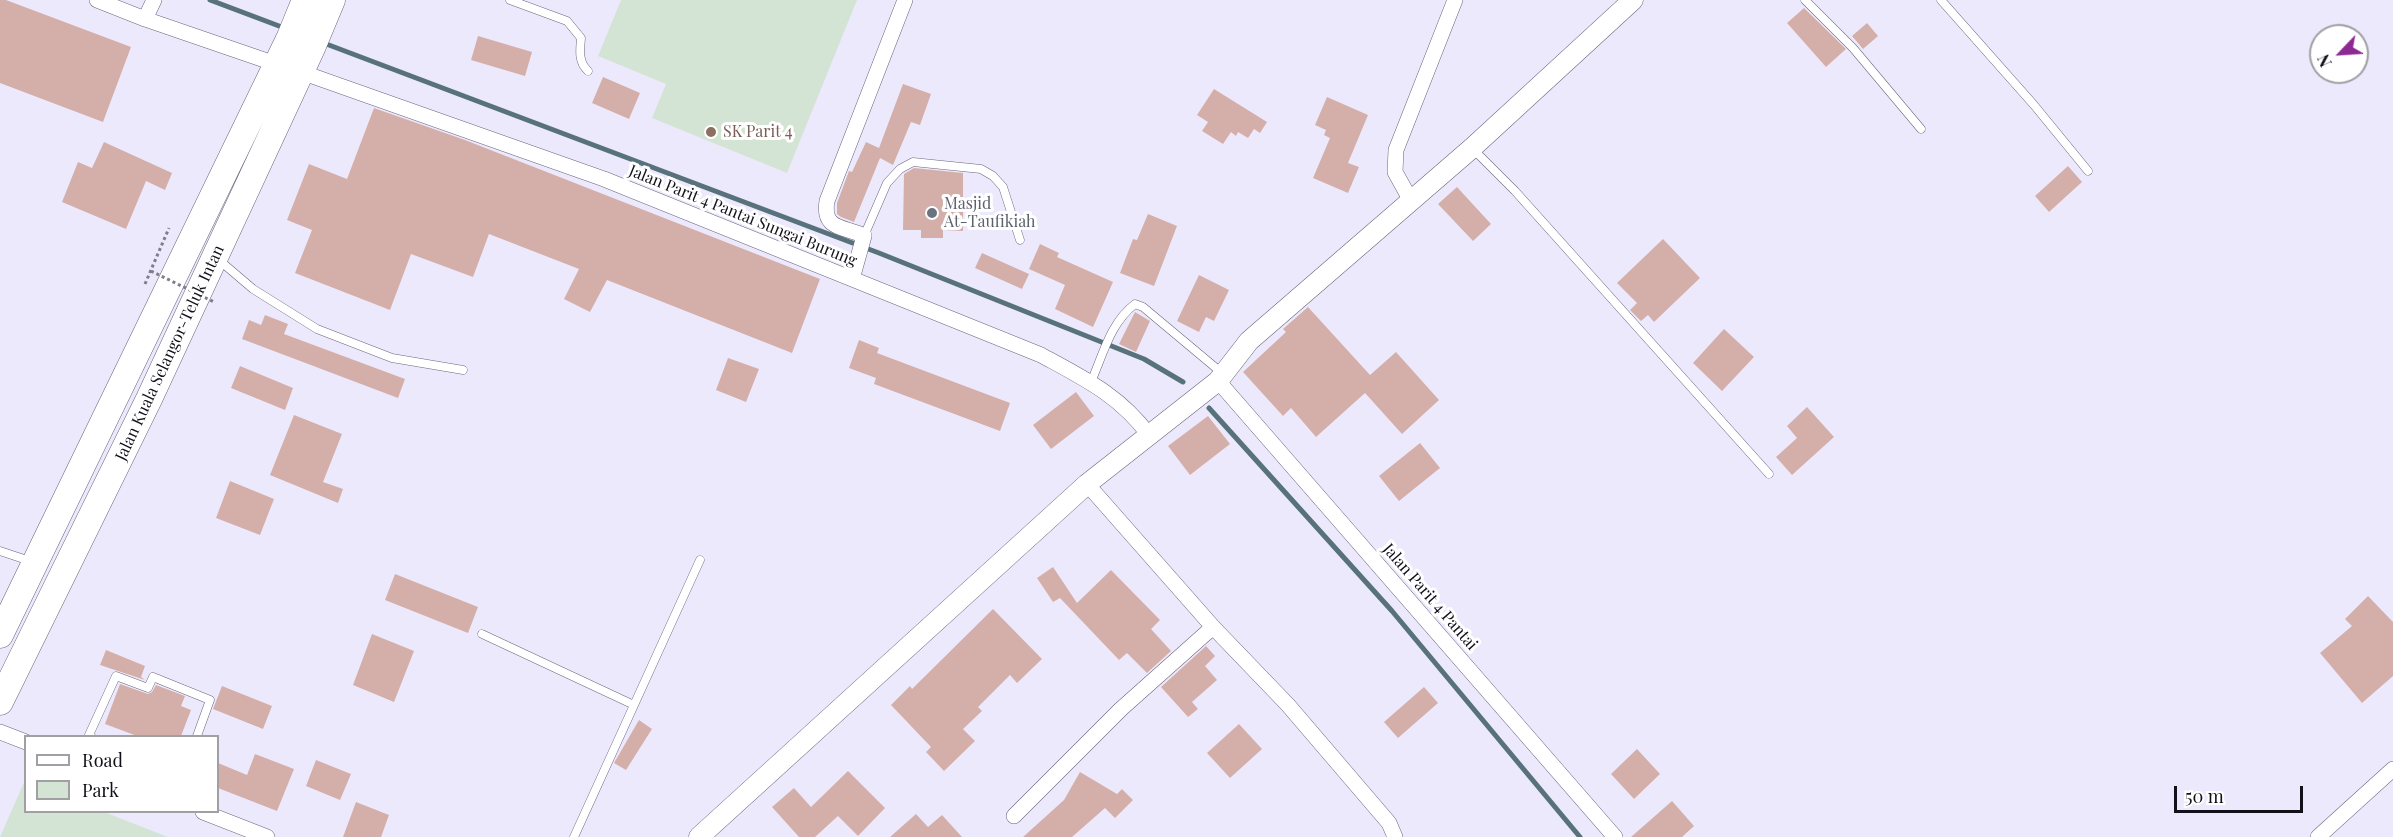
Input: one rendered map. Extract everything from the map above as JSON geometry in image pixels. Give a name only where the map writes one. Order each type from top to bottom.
[{"type":"highway","name":"Jalan Kuala Selangor-Teluk Intan","points":[[0,702],[150,399],[301,72],[301,43],[306,0]]},
{"type":"highway","name":"Jalan Kuala Selangor-Teluk Intan","points":[[0,635],[276,64],[301,43],[332,0]]},
{"type":"street","points":[[97,0],[276,64]]},
{"type":"street","points":[[145,19],[154,0]]},
{"type":"street","points":[[852,279],[861,245],[830,220],[826,210],[827,201],[905,0]]},
{"type":"street","points":[[1410,199],[1395,171],[1396,150],[1455,0]]},
{"type":"street","points":[[699,837],[1087,484],[1221,377],[1249,341],[1410,199],[1472,148],[1633,0]]},
{"type":"street","name":"Jalan Parit 4 Pantai Sungai Burung","points":[[301,72],[604,178],[1041,355],[1100,387],[1134,415],[1149,435]]},
{"type":"street","name":"Jalan Parit 4 Pantai","points":[[1221,377],[1615,837]]},
{"type":"street","points":[[1087,484],[1212,627],[1288,705],[1389,823],[1395,837]]},
{"type":"street","points":[[1014,816],[1121,709],[1212,627]]},
{"type":"street","points":[[0,732],[24,741]]},
{"type":"street","points":[[2318,837],[2393,769]]},
{"type":"street","points":[[205,813],[267,837]]},
{"type":"lane","points":[[510,0],[567,21],[581,38],[580,55],[583,66],[588,71]]},
{"type":"lane","points":[[1804,0],[1853,48],[1922,129]]},
{"type":"lane","points":[[1941,0],[2034,105],[2088,171]]},
{"type":"lane","points":[[1472,148],[1515,191],[1770,474]]},
{"type":"lane","points":[[861,245],[887,183],[900,169],[913,162],[981,169],[993,176],[1004,188],[1020,240]]},
{"type":"lane","points":[[215,257],[253,289],[317,329],[392,358],[462,370]]},
{"type":"lane","points":[[1091,382],[1110,337],[1124,313],[1135,304],[1143,307],[1221,377]]},
{"type":"lane","points":[[0,551],[35,563]]},
{"type":"lane","points":[[574,837],[700,560]]},
{"type":"lane","points":[[482,634],[634,705]]},
{"type":"lane","points":[[89,735],[116,676],[148,688],[153,678],[210,700],[197,735]]},
{"type":"path","points":[[151,270],[214,302]]},
{"type":"green space","points":[[621,0],[857,0],[787,173],[652,118],[666,84],[598,56]]},
{"type":"green space","points":[[24,782],[24,813],[107,813],[168,837],[0,837]]},
{"type":"building","points":[[0,0],[6,0],[131,47],[103,122],[0,83]]},
{"type":"building","points":[[1804,8],[1846,49],[1826,67],[1787,23]]},
{"type":"building","points":[[1867,23],[1878,36],[1863,49],[1852,36]]},
{"type":"building","points":[[478,36],[532,52],[525,76],[471,60]]},
{"type":"building","points":[[603,77],[640,93],[629,119],[592,103]]},
{"type":"building","points":[[903,84],[931,94],[920,125],[911,122],[893,165],[880,158],[854,222],[841,217],[837,214],[837,203],[849,171],[852,172],[866,142],[879,148]]},
{"type":"building","points":[[1214,89],[1267,122],[1260,133],[1254,129],[1248,138],[1238,132],[1236,136],[1231,132],[1223,144],[1202,131],[1208,122],[1197,115]]},
{"type":"building","points":[[1327,97],[1368,115],[1348,163],[1359,167],[1348,193],[1313,178],[1330,138],[1324,135],[1326,130],[1315,125]]},
{"type":"building","points":[[374,108],[465,140],[820,279],[792,353],[607,280],[590,312],[564,299],[579,269],[489,234],[473,277],[411,254],[390,310],[295,273],[312,230],[287,220],[309,164],[347,179]]},
{"type":"building","points":[[104,142],[172,173],[165,190],[146,181],[126,229],[62,202],[78,162],[92,168]]},
{"type":"building","points":[[2068,166],[2082,182],[2049,212],[2035,196]]},
{"type":"building","points":[[914,168],[963,173],[963,231],[943,230],[943,238],[921,238],[921,230],[903,230],[904,174]]},
{"type":"building","points":[[1457,187],[1491,224],[1473,241],[1438,204]]},
{"type":"building","points":[[1148,214],[1177,226],[1154,286],[1120,273],[1133,239],[1137,240]]},
{"type":"building","points":[[1663,239],[1700,278],[1654,322],[1648,315],[1641,321],[1630,310],[1637,303],[1617,283]]},
{"type":"building","points":[[1040,244],[1059,253],[1057,257],[1113,282],[1093,327],[1055,309],[1065,285],[1029,269]]},
{"type":"building","points":[[982,253],[1029,274],[1022,289],[975,268]]},
{"type":"building","points":[[1199,275],[1229,290],[1214,321],[1206,317],[1199,332],[1177,321]]},
{"type":"building","points":[[1308,307],[1370,375],[1396,352],[1439,400],[1402,434],[1365,393],[1316,437],[1291,408],[1283,416],[1243,372],[1286,332],[1283,329]]},
{"type":"building","points":[[1135,312],[1150,321],[1136,352],[1119,344]]},
{"type":"building","points":[[265,315],[288,324],[284,334],[405,379],[398,398],[242,339],[249,320],[261,325]]},
{"type":"building","points":[[1724,329],[1754,357],[1722,391],[1693,363]]},
{"type":"building","points":[[859,340],[879,348],[877,353],[1010,403],[1000,431],[874,384],[876,378],[849,368]]},
{"type":"building","points":[[728,358],[759,369],[746,402],[716,390]]},
{"type":"building","points":[[240,366],[293,388],[285,410],[231,388]]},
{"type":"building","points":[[1076,392],[1094,416],[1051,449],[1033,425]]},
{"type":"building","points":[[1807,407],[1834,437],[1792,475],[1776,457],[1797,438],[1787,426]]},
{"type":"building","points":[[294,415],[342,434],[323,482],[343,489],[338,503],[270,475]]},
{"type":"building","points":[[1208,416],[1230,444],[1190,475],[1168,446]]},
{"type":"building","points":[[1420,443],[1440,468],[1399,501],[1379,476]]},
{"type":"building","points":[[230,481],[274,499],[260,535],[216,518]]},
{"type":"building","points":[[1053,567],[1077,603],[1111,570],[1160,620],[1151,629],[1171,651],[1147,673],[1127,653],[1119,660],[1060,598],[1053,602],[1037,578]]},
{"type":"building","points":[[395,574],[478,607],[468,633],[385,600]]},
{"type":"building","points":[[2368,596],[2393,622],[2393,676],[2362,703],[2320,653],[2352,626],[2345,619]]},
{"type":"building","points":[[993,609],[1042,659],[1017,683],[1010,675],[978,707],[982,711],[963,729],[975,741],[944,771],[926,752],[931,747],[891,705],[910,686],[912,689]]},
{"type":"building","points":[[372,634],[414,651],[394,702],[353,685]]},
{"type":"building","points":[[1206,646],[1215,656],[1205,666],[1217,680],[1192,702],[1198,709],[1188,717],[1161,687]]},
{"type":"building","points":[[106,650],[145,666],[141,677],[145,680],[100,665]]},
{"type":"building","points":[[120,684],[148,694],[156,685],[185,696],[181,706],[191,710],[181,735],[134,735],[105,724]]},
{"type":"building","points":[[222,686],[272,706],[263,729],[213,709]]},
{"type":"building","points":[[1424,687],[1438,703],[1398,738],[1384,722]]},
{"type":"building","points":[[639,720],[652,729],[626,770],[614,763]]},
{"type":"building","points":[[1239,724],[1262,749],[1230,778],[1207,753]]},
{"type":"building","points":[[1637,749],[1660,774],[1634,799],[1611,774]]},
{"type":"building","points":[[255,754],[294,769],[277,811],[219,788],[219,763],[247,775]]},
{"type":"building","points":[[316,760],[351,774],[340,800],[306,786]]},
{"type":"building","points":[[848,771],[885,808],[858,836],[838,816],[815,837],[799,837],[772,807],[794,788],[811,807]]},
{"type":"building","points":[[1080,772],[1117,794],[1122,789],[1133,800],[1115,818],[1105,808],[1072,837],[1023,837],[1064,800]]},
{"type":"building","points":[[1672,801],[1694,826],[1682,837],[1631,837]]},
{"type":"building","points":[[356,802],[389,815],[381,837],[343,837]]},
{"type":"building","points":[[916,814],[928,827],[942,815],[962,837],[890,837]]},
{"type":"waterway","points":[[210,0],[287,29]]},
{"type":"waterway","points":[[321,42],[879,253],[1144,359],[1183,382]]},
{"type":"waterway","points":[[1209,408],[1392,611],[1580,837]]},
{"type":"place","name":"SK Parit 4","points":[[711,132]]},
{"type":"place","name":"Masjid At-Taufikiah","points":[[932,213]]}]
